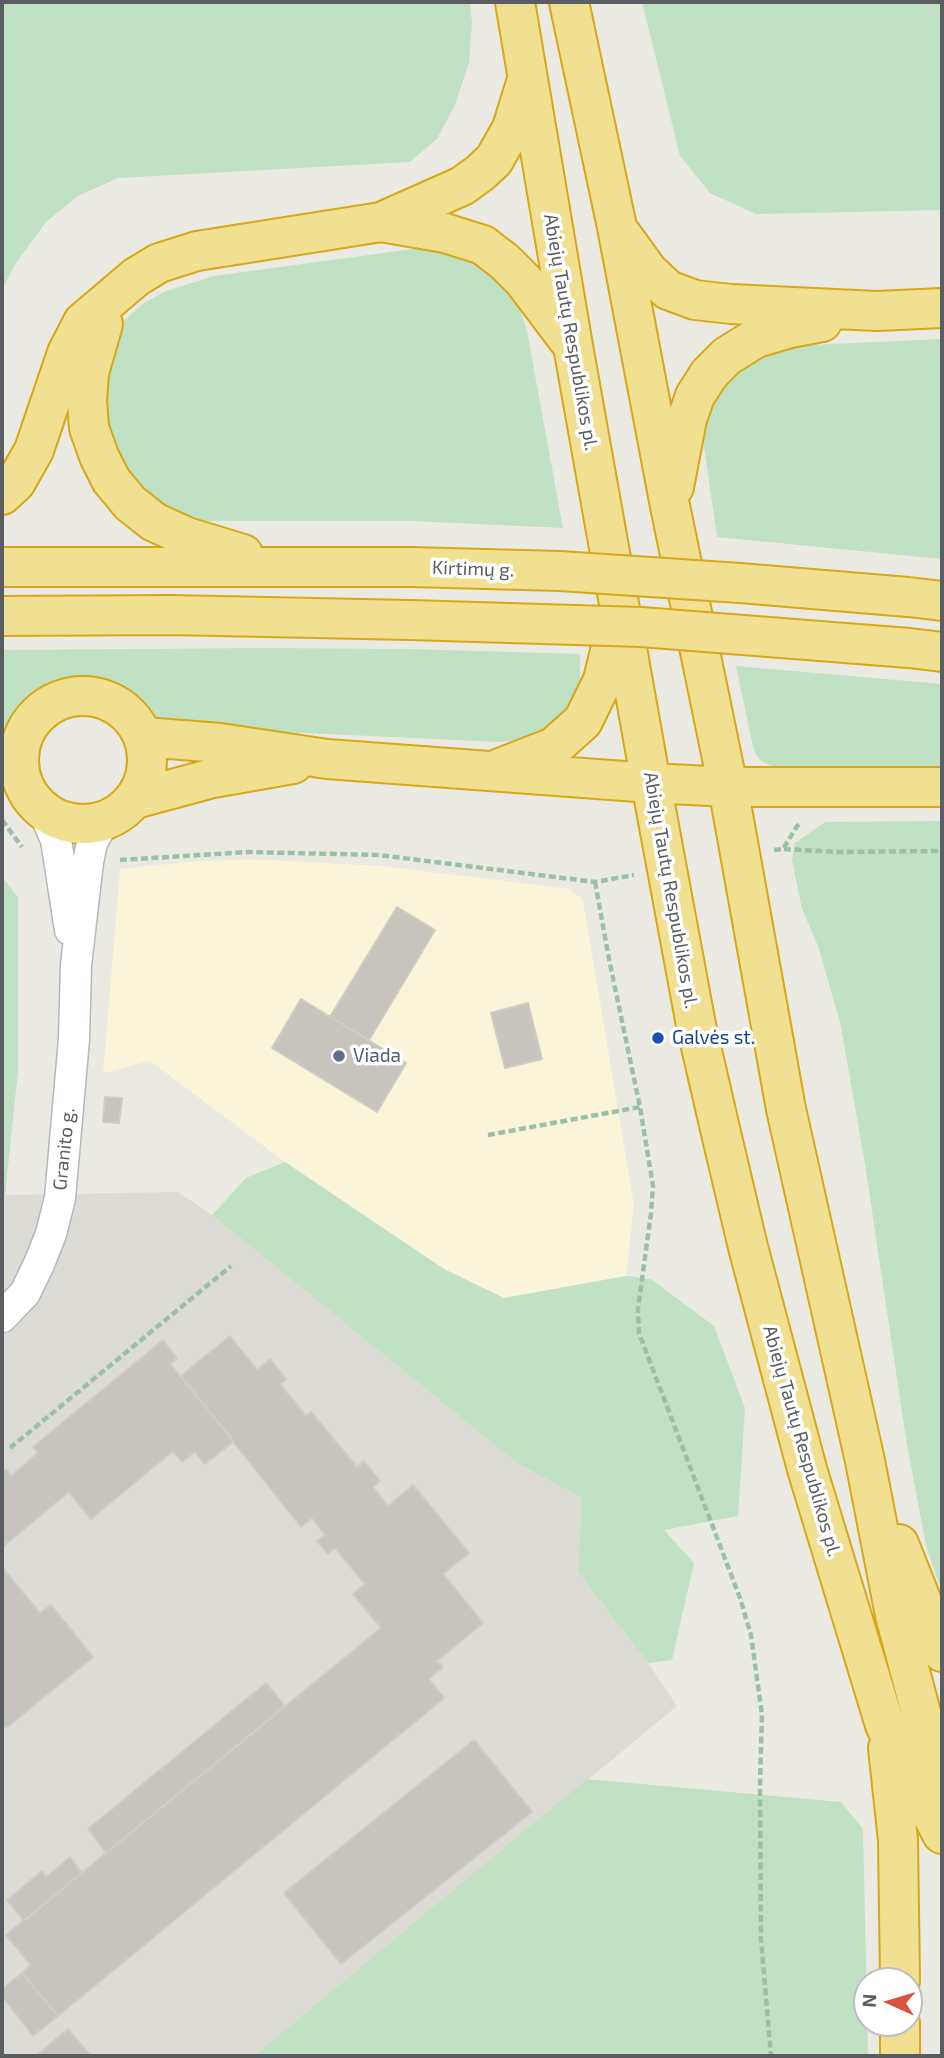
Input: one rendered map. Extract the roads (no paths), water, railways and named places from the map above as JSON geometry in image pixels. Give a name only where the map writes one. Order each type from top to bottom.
[{"type":"highway","name":"Abiejų Tautų Respublikos pl.","points":[[515,2],[573,346],[696,1025],[745,1234],[807,1469],[885,1725],[942,1834]]},
{"type":"highway","points":[[569,2],[617,228],[670,506],[728,787],[786,1109],[865,1461],[895,1615],[942,1792]]},
{"type":"highway","points":[[2,495],[16,482],[34,450],[67,353],[83,322],[136,277],[159,263],[197,251],[381,222],[462,186],[494,160],[512,128],[527,79]]},
{"type":"highway","points":[[381,222],[445,233],[483,245],[524,281],[573,346]]},
{"type":"highway","points":[[617,228],[648,271],[668,290],[695,300],[877,311],[942,308]]},
{"type":"highway","points":[[113,298],[97,340],[89,373],[87,401],[89,428],[111,480],[130,503],[153,522],[187,537],[282,566]]},
{"type":"highway","points":[[670,506],[687,419],[695,396],[709,374],[727,356],[756,338],[790,328],[877,311]]},
{"type":"highway","name":"Kirtimų g.","points":[[2,567],[282,566],[560,571],[925,599]]},
{"type":"highway","points":[[491,772],[554,747],[583,721],[603,680],[620,607]]},
{"type":"highway","points":[[2,616],[170,615],[641,627],[925,650]]},
{"type":"highway","points":[[87,695],[111,702],[130,716],[144,737],[148,761],[144,781],[135,799],[121,813],[103,822],[84,825],[63,822],[44,812],[11,770],[26,729],[41,710],[63,699],[87,695]]},
{"type":"highway","points":[[144,737],[220,743],[327,759],[651,783],[728,787],[942,787]]},
{"type":"highway","points":[[135,799],[213,778],[327,759]]},
{"type":"highway","points":[[865,1461],[942,1652]]},
{"type":"highway","points":[[885,1725],[898,1840],[900,1967]]},
{"type":"highway","points":[[900,2037],[901,2056]]},
{"type":"street","name":"Granito g.","points":[[2,1317],[25,1293],[51,1234],[60,1198],[74,1039],[76,965],[73,862],[56,840],[44,812]]},
{"type":"street","name":"Granito g.","points":[[73,862],[92,843],[103,822]]},
{"type":"place","name":"Galvės st.","points":[[658,1038]]},
{"type":"place","name":"Viada","points":[[339,1056]]}]
